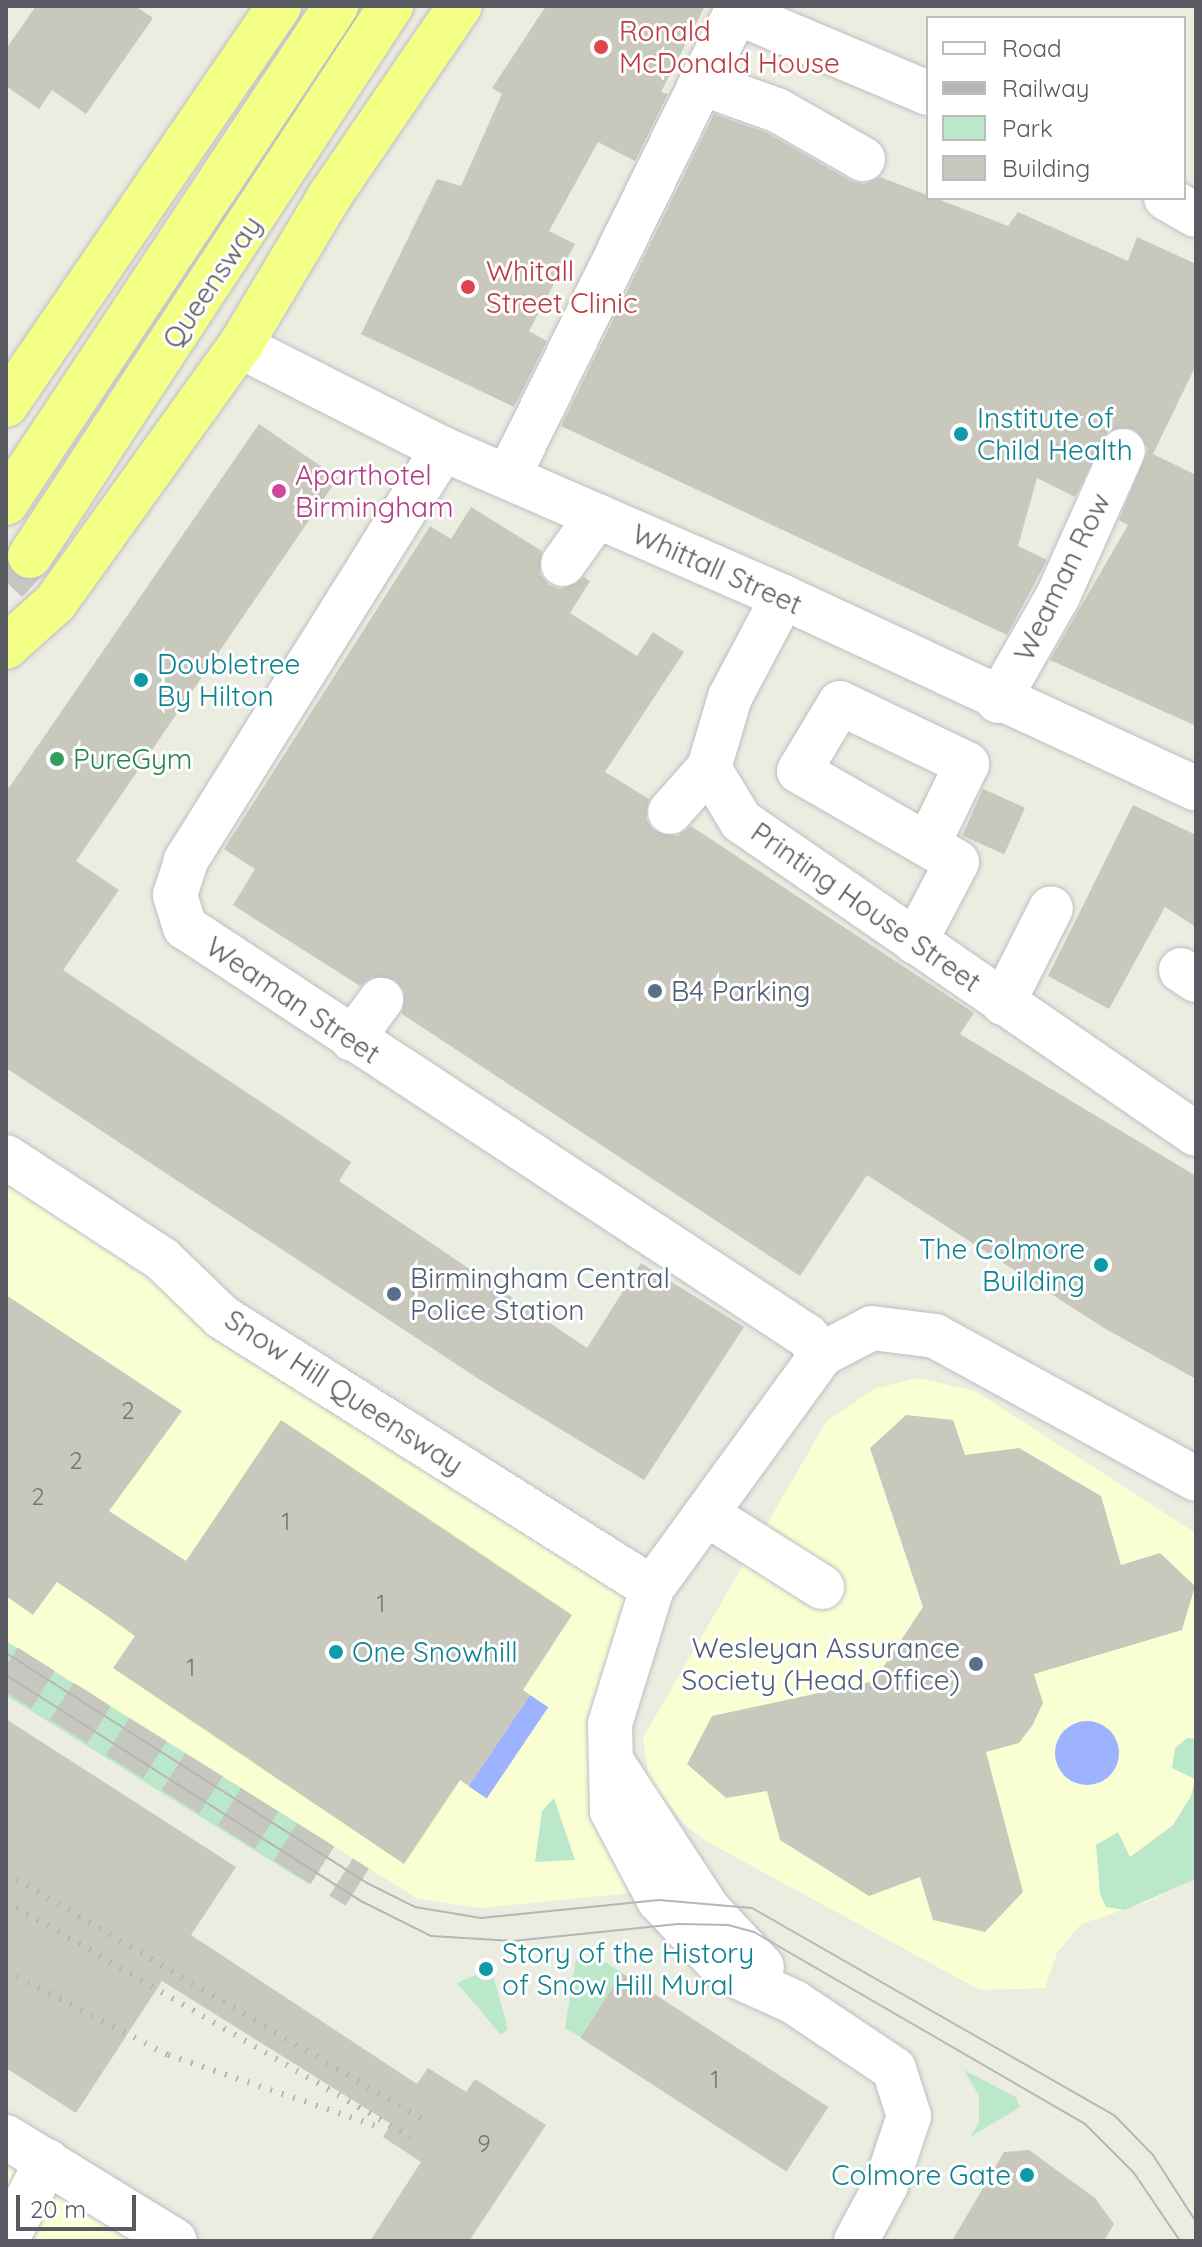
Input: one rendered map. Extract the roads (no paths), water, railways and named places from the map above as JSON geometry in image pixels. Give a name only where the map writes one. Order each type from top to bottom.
[{"type":"highway","points":[[6,405],[279,6]]},
{"type":"highway","name":"Queensway","points":[[6,503],[336,6]]},
{"type":"highway","name":"Queensway","points":[[30,556],[391,6]]},
{"type":"highway","points":[[6,647],[55,603],[240,346],[329,197],[460,6]]},
{"type":"highway","points":[[6,610],[48,591],[94,548]]},
{"type":"street","points":[[508,477],[738,9],[926,92]]},
{"type":"street","points":[[701,83],[777,110],[863,159]]},
{"type":"street","points":[[1170,200],[1196,215]]},
{"type":"street","name":"Whittall Street","points":[[240,346],[443,449],[783,597],[998,701],[1196,789]]},
{"type":"street","name":"Weaman Street","points":[[443,449],[186,861],[175,895],[185,927],[807,1336],[822,1354]]},
{"type":"street","name":"Weaman Row","points":[[998,701],[1058,596],[1123,451]]},
{"type":"street","points":[[563,564],[597,516]]},
{"type":"street","points":[[670,812],[709,768],[730,697],[783,597]]},
{"type":"street","name":"Printing House Street","points":[[709,768],[741,821],[1003,1003],[1193,1126]]},
{"type":"street","points":[[915,942],[957,862],[928,844]]},
{"type":"street","points":[[1003,1003],[1051,908]]},
{"type":"street","points":[[352,1039],[381,1000]]},
{"type":"street","name":"Snow Hill Queensway","points":[[6,1157],[162,1259],[222,1317],[652,1588]]},
{"type":"street","points":[[856,2241],[896,2159],[909,2116],[904,2091],[894,2069],[794,2002],[726,1971],[659,1900],[612,1811],[610,1724],[652,1588],[822,1354],[872,1328],[935,1336],[1196,1479]]},
{"type":"street","points":[[708,1515],[822,1587]]},
{"type":"street","points":[[6,2137],[175,2241]]},
{"type":"street","points":[[6,2241],[47,2161]]},
{"type":"water","points":[[530,1695],[548,1707],[487,1798],[468,1786]]},
{"type":"water","points":[[1087,1721],[1105,1727],[1113,1735],[1119,1753],[1113,1771],[1105,1779],[1087,1785],[1069,1779],[1061,1771],[1055,1753],[1061,1735],[1069,1727]]},
{"type":"tunnel","points":[[6,582],[30,556]]},
{"type":"tunnel","points":[[6,1666],[357,1887]]},
{"type":"tram line","points":[[6,1653],[367,1883],[415,1907],[481,1918],[659,1900],[752,1908],[1114,2115],[1153,2155],[1196,2222]]},
{"type":"tram line","points":[[6,1675],[361,1901],[431,1936],[513,1941],[678,1924],[728,1925],[754,1932],[1085,2124],[1134,2173],[1180,2241]]},
{"type":"railway","points":[[6,1873],[427,2122]]},
{"type":"railway","points":[[6,1901],[411,2138]]},
{"type":"railway","points":[[6,1971],[168,2055],[374,2125]]},
{"type":"place","name":"Ronald McDonald House","points":[[601,47]]},
{"type":"place","name":"Whitall Street Clinic","points":[[468,287]]},
{"type":"place","name":"Institute of Child Health","points":[[961,434]]},
{"type":"place","name":"Aparthotel Birmingham","points":[[279,491]]},
{"type":"place","name":"Doubletree By Hilton","points":[[141,680]]},
{"type":"place","name":"PureGym","points":[[57,759]]},
{"type":"place","name":"B4 Parking","points":[[655,991]]},
{"type":"place","name":"The Colmore Building","points":[[1101,1265]]},
{"type":"place","name":"Birmingham Central Police Station","points":[[394,1294]]},
{"type":"place","name":"One Snowhill","points":[[336,1652]]},
{"type":"place","name":"Wesleyan Assurance Society (Head Office)","points":[[976,1664]]},
{"type":"place","name":"Story of the History of Snow Hill Mural","points":[[486,1969]]},
{"type":"place","name":"Colmore Gate","points":[[1027,2175]]}]
